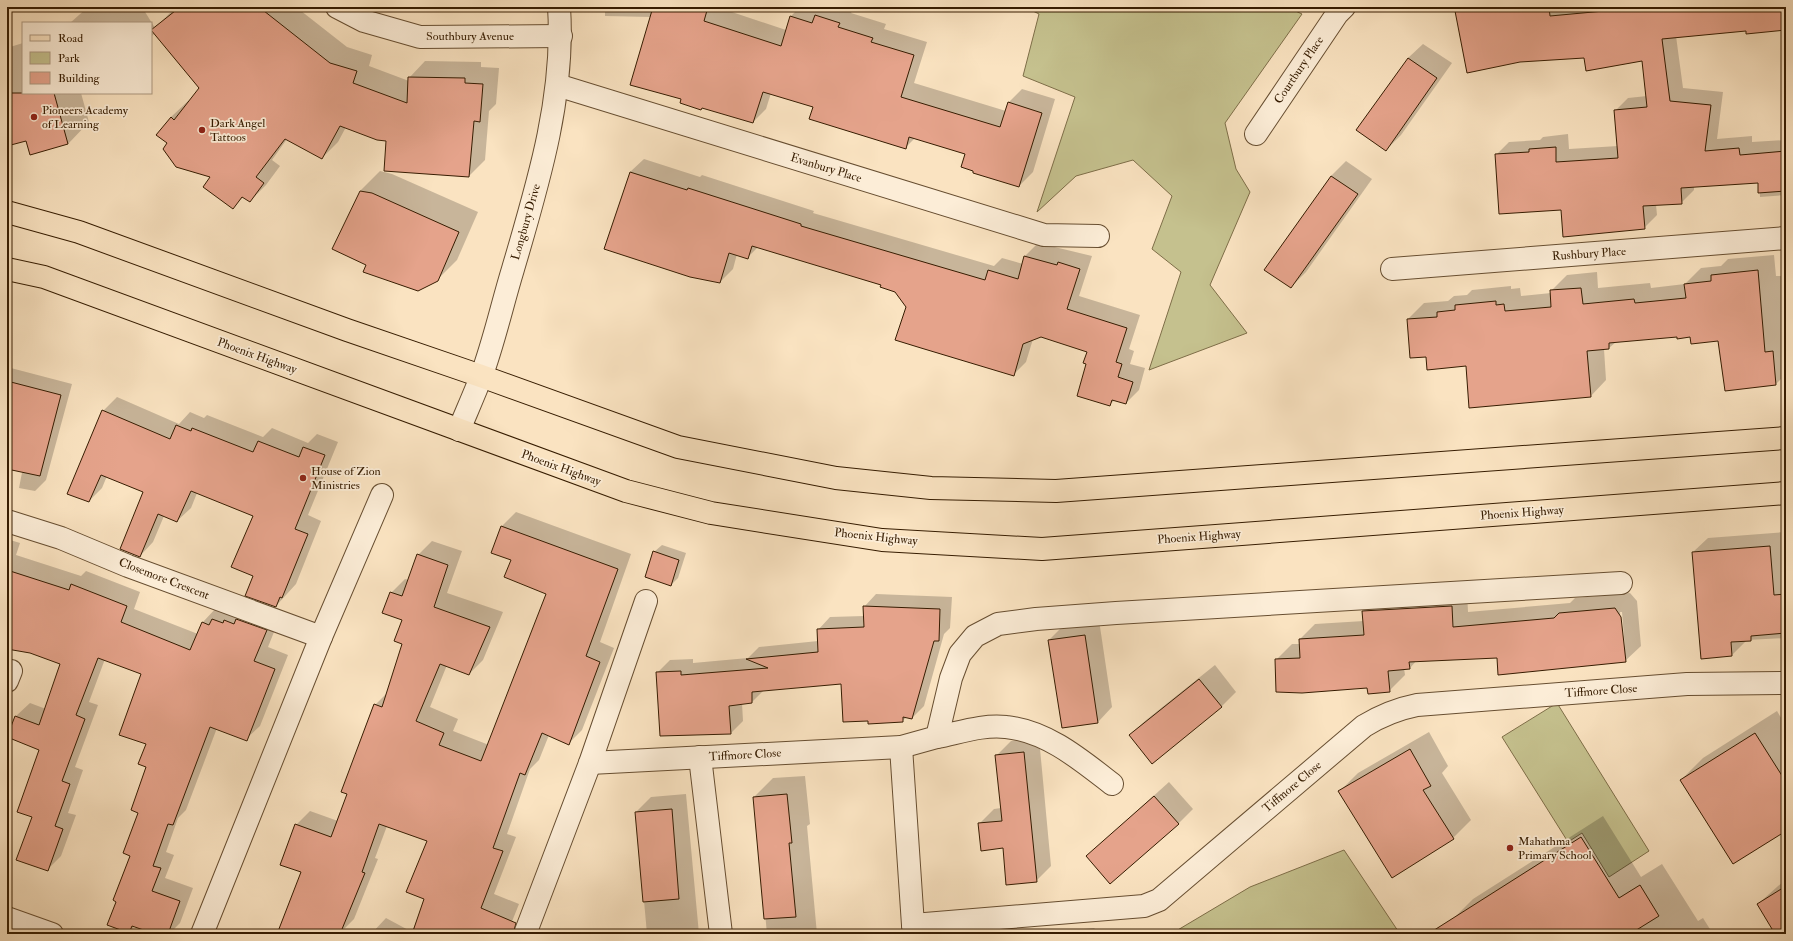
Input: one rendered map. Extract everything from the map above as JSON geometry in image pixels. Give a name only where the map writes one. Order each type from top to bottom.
[{"type":"main road","points":[[7,212],[78,232],[347,330],[481,376],[678,447],[836,478],[930,488],[1056,491],[1786,438]]},
{"type":"main road","name":"Phoenix Highway","points":[[7,269],[44,277],[626,491],[711,513],[882,540],[1042,549],[1786,493]]},
{"type":"street","name":"Southbury Avenue","points":[[337,7],[364,21],[420,37],[561,36]]},
{"type":"street","name":"Longbury Drive","points":[[459,430],[481,376],[534,200],[549,133],[557,84],[561,36],[559,7]]},
{"type":"street","name":"Courtbury Place","points":[[1256,134],[1337,14],[1344,7]]},
{"type":"street","name":"Evanbury Place","points":[[557,84],[1044,235],[1098,236]]},
{"type":"street","name":"Rushbury Place","points":[[1392,269],[1786,238]]},
{"type":"street","points":[[202,934],[321,637],[382,496]]},
{"type":"street","name":"Closemore Crescent","points":[[7,521],[61,538],[128,566],[321,637]]},
{"type":"street","points":[[937,738],[951,678],[960,654],[975,636],[998,624],[1036,619],[1116,613],[1621,583]]},
{"type":"street","points":[[525,934],[590,763],[646,601]]},
{"type":"street","name":"Tiffmore Close","points":[[901,747],[914,930],[1144,906],[1159,900],[1364,726],[1380,716],[1398,709],[1418,705],[1687,684],[1786,683]]},
{"type":"street","name":"Tiffmore Close","points":[[590,763],[901,747],[937,738],[1006,726],[1051,742],[1075,756],[1112,784]]},
{"type":"street","points":[[700,757],[721,934]]},
{"type":"street","points":[[7,918],[52,934]]},
{"type":"green space","points":[[1025,7],[1287,7],[1302,14],[1225,123],[1236,169],[1250,192],[1210,285],[1247,333],[1149,370],[1181,272],[1152,249],[1172,196],[1133,160],[1076,176],[1037,212],[1075,97],[1023,76],[1039,14]]},
{"type":"green space","points":[[1557,703],[1649,851],[1609,877],[1582,833],[1568,842],[1502,737]]},
{"type":"green space","points":[[1344,850],[1400,934],[1171,934],[1250,887]]},
{"type":"building","points":[[180,7],[259,7],[330,63],[357,71],[353,83],[407,103],[408,77],[465,78],[465,83],[483,84],[480,122],[474,121],[469,177],[384,171],[386,141],[377,140],[340,126],[322,159],[285,139],[256,177],[264,183],[250,202],[242,197],[233,209],[203,187],[210,177],[176,167],[163,149],[167,143],[156,135],[171,117],[174,120],[199,88],[152,31],[152,29]]},
{"type":"building","points":[[653,7],[708,7],[704,21],[781,46],[790,16],[812,23],[815,15],[840,23],[838,27],[873,38],[871,42],[914,55],[901,97],[1000,127],[1008,102],[1042,113],[1019,187],[973,173],[973,171],[961,167],[965,154],[909,137],[906,149],[809,119],[813,107],[763,92],[753,123],[702,108],[701,110],[680,103],[681,99],[630,85]]},
{"type":"building","points":[[1473,7],[1549,7],[1550,16],[1647,7],[1786,7],[1786,30],[1746,34],[1746,31],[1662,39],[1670,101],[1711,105],[1705,151],[1739,148],[1740,155],[1786,151],[1786,191],[1758,193],[1758,183],[1681,188],[1682,204],[1643,206],[1645,229],[1563,237],[1561,210],[1499,214],[1495,154],[1529,152],[1529,149],[1556,147],[1556,162],[1618,158],[1614,110],[1647,107],[1642,61],[1586,71],[1584,58],[1520,62],[1467,73],[1455,11]]},
{"type":"building","points":[[1408,58],[1437,78],[1386,151],[1356,130]]},
{"type":"building","name":"Pioneers Academy of Learning","points":[[7,93],[54,94],[68,144],[30,155],[26,141],[7,146]]},
{"type":"building","points":[[630,172],[687,190],[688,188],[801,224],[801,226],[985,280],[988,270],[1018,279],[1024,256],[1057,265],[1058,262],[1080,269],[1067,309],[1127,328],[1116,362],[1122,364],[1118,377],[1133,382],[1126,404],[1112,400],[1110,406],[1077,396],[1086,364],[1083,363],[1087,352],[1041,337],[1023,344],[1014,376],[895,340],[906,307],[895,292],[880,287],[881,285],[752,246],[748,259],[729,253],[720,283],[690,277],[604,249]]},
{"type":"building","points":[[1331,176],[1358,194],[1291,288],[1264,270]]},
{"type":"building","points":[[360,191],[372,193],[459,232],[438,281],[418,291],[363,272],[366,265],[332,249]]},
{"type":"building","points":[[1758,270],[1765,352],[1773,351],[1776,385],[1725,391],[1718,341],[1691,344],[1690,337],[1677,339],[1677,337],[1609,343],[1609,349],[1587,351],[1591,397],[1469,408],[1466,366],[1427,370],[1426,357],[1410,358],[1407,319],[1437,317],[1437,312],[1455,310],[1455,305],[1496,301],[1496,305],[1504,304],[1505,311],[1551,307],[1550,290],[1581,288],[1583,304],[1634,299],[1635,303],[1686,298],[1684,284],[1711,281],[1711,275]]},
{"type":"building","points":[[7,381],[61,395],[40,476],[7,469]]},
{"type":"building","points":[[102,410],[170,439],[176,425],[191,431],[192,428],[253,452],[258,441],[299,457],[303,447],[325,455],[295,529],[308,534],[282,598],[280,597],[276,607],[245,596],[253,576],[231,567],[253,516],[191,491],[177,522],[158,514],[140,557],[120,549],[143,492],[101,475],[89,502],[67,494]]},
{"type":"building","points":[[501,526],[618,569],[586,656],[600,662],[569,745],[542,733],[525,775],[520,773],[493,848],[503,851],[481,908],[516,923],[513,934],[412,934],[424,899],[406,892],[427,841],[379,824],[362,872],[365,873],[340,934],[277,934],[301,872],[280,865],[295,824],[331,837],[347,794],[341,792],[374,704],[382,707],[402,644],[394,641],[402,620],[382,613],[390,592],[402,596],[417,554],[448,565],[434,607],[490,627],[469,675],[440,664],[416,721],[444,733],[439,745],[481,761],[546,594],[504,577],[511,560],[491,553]]},
{"type":"building","points":[[1770,546],[1774,595],[1786,594],[1786,633],[1751,636],[1751,641],[1731,642],[1732,656],[1701,659],[1692,552]]},
{"type":"building","points":[[653,551],[679,560],[671,586],[645,577]]},
{"type":"building","points":[[7,570],[69,590],[71,584],[127,606],[121,622],[190,650],[202,622],[209,625],[212,619],[223,623],[224,620],[234,624],[236,619],[267,630],[254,661],[275,669],[247,741],[210,727],[173,825],[168,824],[153,866],[161,868],[152,891],[180,901],[168,934],[155,934],[132,926],[129,933],[107,925],[116,902],[113,900],[130,856],[123,853],[138,813],[131,810],[146,767],[138,764],[146,744],[119,735],[141,674],[98,658],[76,715],[85,719],[62,781],[70,784],[55,826],[63,829],[48,871],[16,860],[32,817],[17,812],[39,750],[7,737],[15,716],[39,725],[60,664],[30,653],[7,649]]},
{"type":"building","points":[[863,606],[940,609],[939,641],[934,641],[912,719],[903,717],[903,722],[868,724],[868,721],[843,722],[841,684],[752,692],[752,703],[729,706],[731,734],[660,736],[656,672],[681,671],[681,675],[768,668],[746,659],[818,652],[817,629],[864,627]]},
{"type":"building","points":[[1452,606],[1453,627],[1554,618],[1559,613],[1615,608],[1621,617],[1626,662],[1498,675],[1497,658],[1409,662],[1410,669],[1388,671],[1390,692],[1368,694],[1367,688],[1302,693],[1276,692],[1275,659],[1300,658],[1299,639],[1364,635],[1362,611]]},
{"type":"building","points":[[1085,635],[1098,723],[1062,728],[1048,640]]},
{"type":"building","points":[[1199,679],[1222,707],[1152,764],[1129,735]]},
{"type":"building","points":[[1755,733],[1786,782],[1786,831],[1733,864],[1680,780]]},
{"type":"building","points":[[1410,749],[1431,786],[1423,790],[1454,839],[1392,878],[1338,791]]},
{"type":"building","points":[[1024,752],[1037,882],[1006,885],[1003,848],[981,851],[978,823],[1002,821],[995,755]]},
{"type":"building","points":[[787,794],[792,843],[789,843],[796,917],[764,919],[753,797]]},
{"type":"building","points":[[1154,796],[1179,824],[1110,884],[1086,856]]},
{"type":"building","points":[[672,809],[679,899],[643,902],[635,812]]},
{"type":"building","points":[[1581,837],[1619,898],[1640,885],[1659,916],[1630,934],[1428,934]]},
{"type":"building","points":[[1786,886],[1786,934],[1775,934],[1757,904]]},
{"type":"place","name":"Pioneers Academy of Learning","points":[[34,117]]},
{"type":"place","name":"Dark Angel Tattoos","points":[[202,130]]},
{"type":"place","name":"House of Zion Ministries","points":[[303,478]]},
{"type":"place","name":"Mahathma Primary School","points":[[1510,848]]}]
